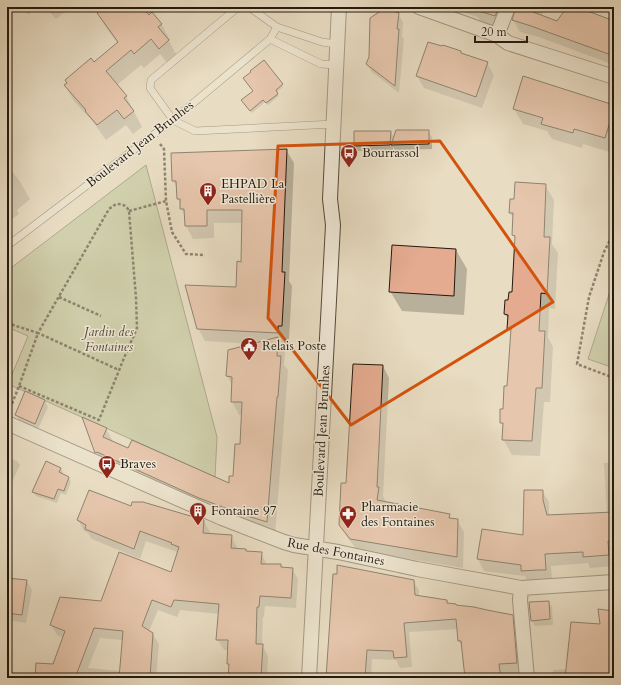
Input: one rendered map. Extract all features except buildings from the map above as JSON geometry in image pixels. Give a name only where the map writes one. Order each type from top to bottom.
[{"type":"street","name":"Boulevard Jean Brunhes","points":[[309,678],[333,225],[330,200],[336,44],[339,7]]},
{"type":"street","points":[[419,7],[497,35],[508,43],[614,78]]},
{"type":"street","points":[[497,35],[508,7]]},
{"type":"street","name":"Rue des Fontaines","points":[[8,418],[222,518],[294,545],[521,588],[614,582]]},
{"type":"street","points":[[521,588],[520,600],[527,678]]},
{"type":"lane","points":[[238,7],[151,80],[150,88],[173,120],[195,131],[334,124]]},
{"type":"lane","points":[[248,7],[277,27],[322,42],[336,44]]},
{"type":"lane","name":"Boulevard Jean Brunhes","points":[[7,246],[173,120],[270,39],[277,27]]},
{"type":"lane","points":[[270,39],[321,64],[336,65]]},
{"type":"path","points":[[153,135],[164,149],[166,202],[172,232],[186,254],[206,255]]},
{"type":"path","points":[[129,211],[166,202]]},
{"type":"path","points":[[8,418],[19,386],[38,334],[109,209],[116,204],[124,204],[129,211],[137,328],[99,420],[19,386]]},
{"type":"path","points":[[614,232],[604,252],[589,297],[577,364],[614,378]]},
{"type":"path","points":[[59,297],[100,316]]},
{"type":"path","points":[[7,323],[38,334],[119,370]]},
{"type":"highlighted area","points":[[440,141],[553,302],[351,425],[268,318],[278,146]]},
{"type":"green space","name":"Jardin des Fontaines","points":[[146,165],[217,437],[215,477],[8,384],[28,336],[7,327],[7,271]]},
{"type":"green space","points":[[614,279],[614,368],[588,359]]},
{"type":"place","name":"Bourrassol","points":[[349,168]]},
{"type":"place","name":"EHPAD La Pastellière","points":[[208,206]]},
{"type":"place","name":"Relais Poste","points":[[249,361]]},
{"type":"place","name":"Braves","points":[[107,479]]},
{"type":"place","name":"Fontaine 97","points":[[198,526]]},
{"type":"place","name":"Pharmacie des Fontaines","points":[[348,529]]}]
